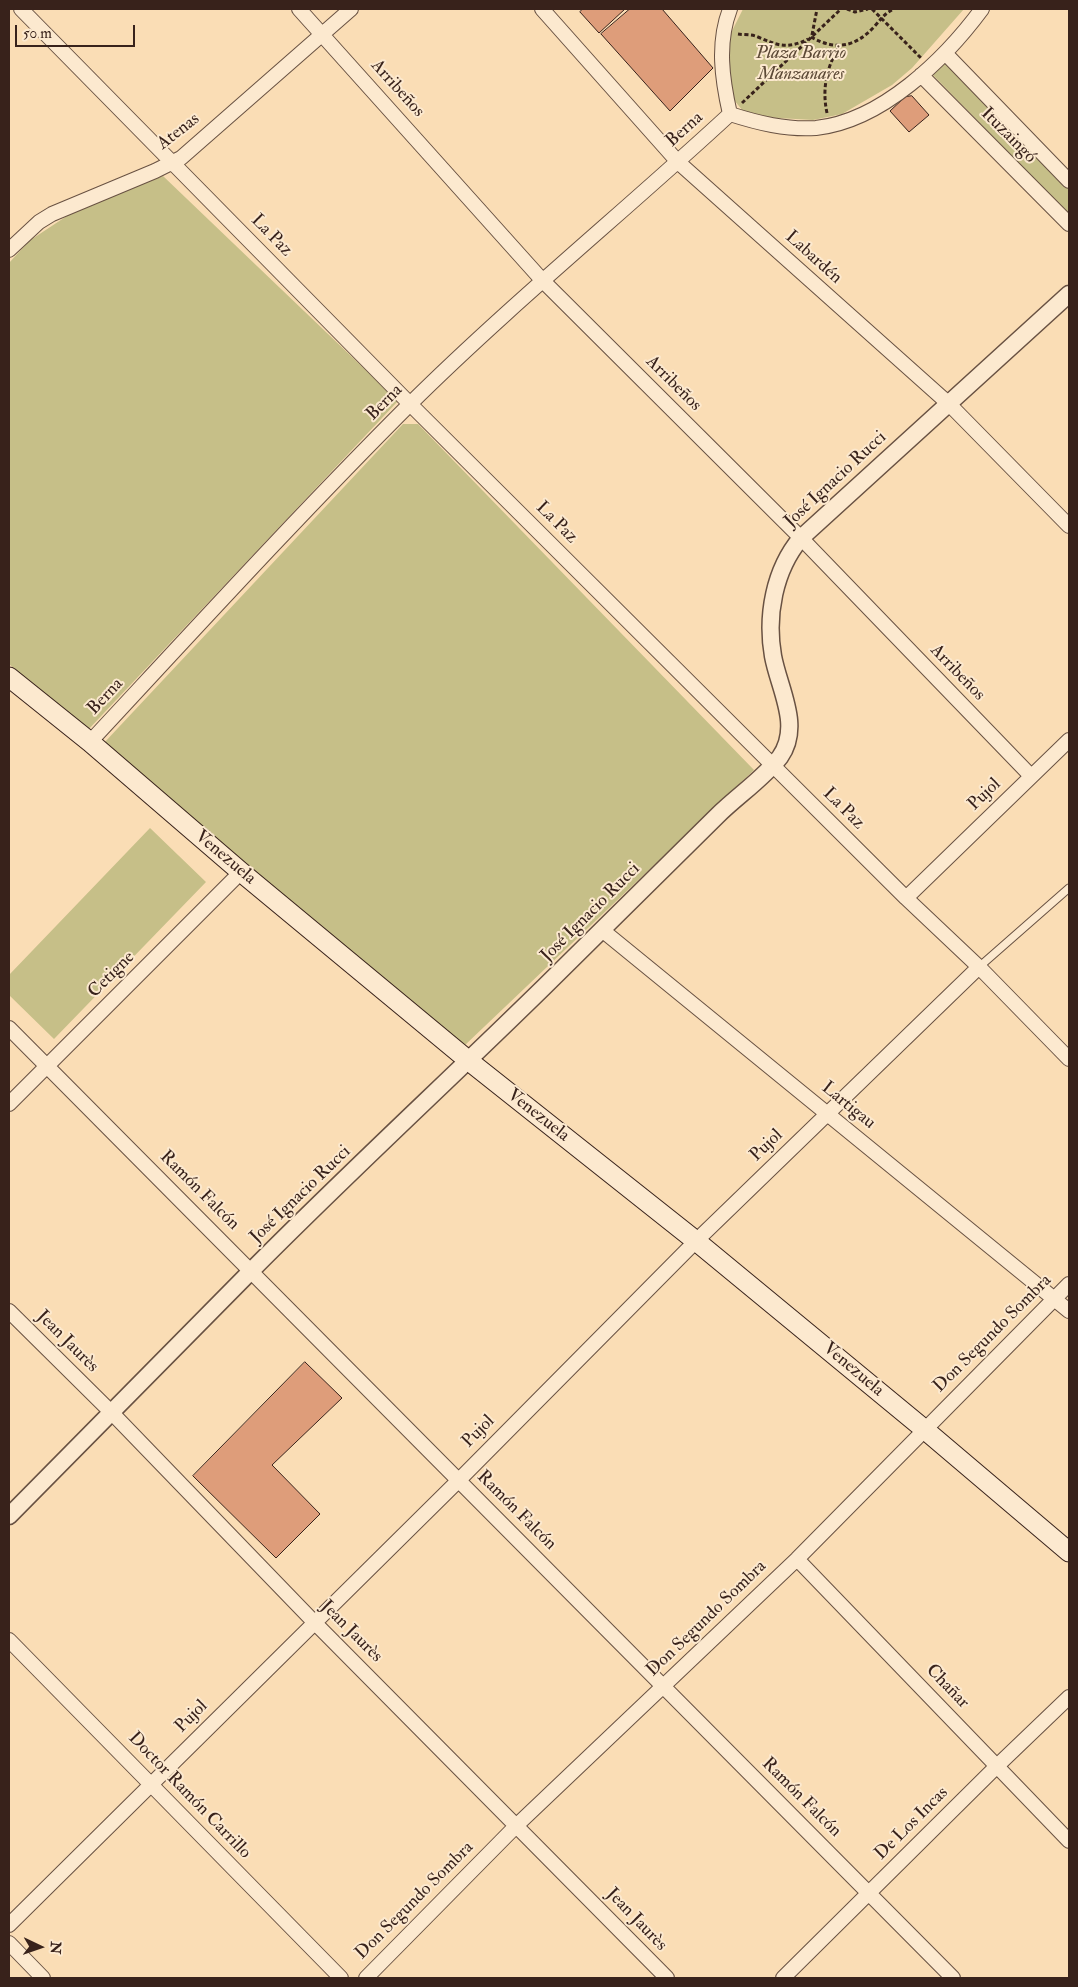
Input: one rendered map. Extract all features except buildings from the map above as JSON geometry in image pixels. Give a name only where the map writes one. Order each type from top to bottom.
[{"type":"main road","name":"Venezuela","points":[[9,677],[90,742],[241,872],[469,1061],[696,1241],[924,1429],[1069,1552]]},
{"type":"street","name":"La Paz","points":[[21,9],[410,404],[772,766],[979,967],[1069,1060]]},
{"type":"street","name":"Arribeños","points":[[299,9],[542,280],[801,538],[1031,776]]},
{"type":"street","name":"Atenas","points":[[9,250],[39,222],[52,214],[173,162],[351,9]]},
{"type":"street","name":"Labardén","points":[[542,9],[678,162],[949,404],[1069,526]]},
{"type":"street","name":"Berna","points":[[730,9],[724,24],[721,51],[724,84],[730,114]]},
{"type":"street","name":"Berna","points":[[730,114],[768,126],[817,128],[870,111],[896,95],[945,53],[982,9]]},
{"type":"street","name":"Ituzaingó","points":[[945,53],[1069,181]]},
{"type":"street","name":"Ituzaingó","points":[[925,71],[1069,224]]},
{"type":"street","name":"Berna","points":[[90,742],[244,576],[410,404],[542,280],[678,162],[730,114]]},
{"type":"street","name":"José Ignacio Rucci","points":[[9,1516],[251,1271],[469,1061],[723,810],[772,766],[787,747],[790,732],[789,718],[772,654],[772,607],[776,584],[782,566],[792,548],[1069,294]]},
{"type":"street","name":"Pujol","points":[[906,898],[1069,740]]},
{"type":"street","name":"Cetigne","points":[[9,1104],[241,872]]},
{"type":"street","name":"Lartigau","points":[[602,930],[1069,1311]]},
{"type":"street","name":"Pujol","points":[[9,1925],[459,1480],[696,1241],[979,967]]},
{"type":"street","name":"Ramón Falcón","points":[[9,1028],[953,1978]]},
{"type":"street","name":"Don Segundo Sombra","points":[[366,1978],[517,1825],[797,1559],[1069,1284]]},
{"type":"street","name":"Jean Jaurès","points":[[9,1311],[112,1413],[314,1622],[667,1978]]},
{"type":"street","name":"Chañar","points":[[797,1559],[1069,1841]]},
{"type":"street","name":"Doctor Ramón Carrillo","points":[[9,1640],[341,1978]]},
{"type":"street","name":"De Los Incas","points":[[783,1978],[1069,1697]]},
{"type":"street","points":[[9,1943],[43,1978]]},
{"type":"lane","points":[[979,967],[1069,888]]},
{"type":"path","points":[[723,33],[756,36],[766,42],[790,46],[811,37],[817,9]]},
{"type":"path","points":[[730,114],[841,9]]},
{"type":"path","points":[[847,9],[855,12],[870,9],[881,18],[925,71]]},
{"type":"path","points":[[811,37],[828,45],[839,47],[863,36],[881,18],[894,9]]},
{"type":"path","points":[[829,125],[825,104],[827,74],[832,59],[839,47]]},
{"type":"green space","name":"Plaza Barrio Manzanares","points":[[743,9],[964,9],[912,68],[892,85],[842,114],[813,120],[761,117],[743,111],[734,100],[728,80],[728,55],[731,33]]},
{"type":"green space","points":[[944,60],[1069,189],[1069,215],[931,73]]},
{"type":"green space","points":[[163,176],[398,401],[87,731],[9,664],[9,263],[29,241],[73,212]]},
{"type":"green space","points":[[403,424],[418,424],[754,770],[464,1046],[103,744]]},
{"type":"green space","points":[[150,828],[206,882],[54,1039],[9,995],[9,975]]}]
